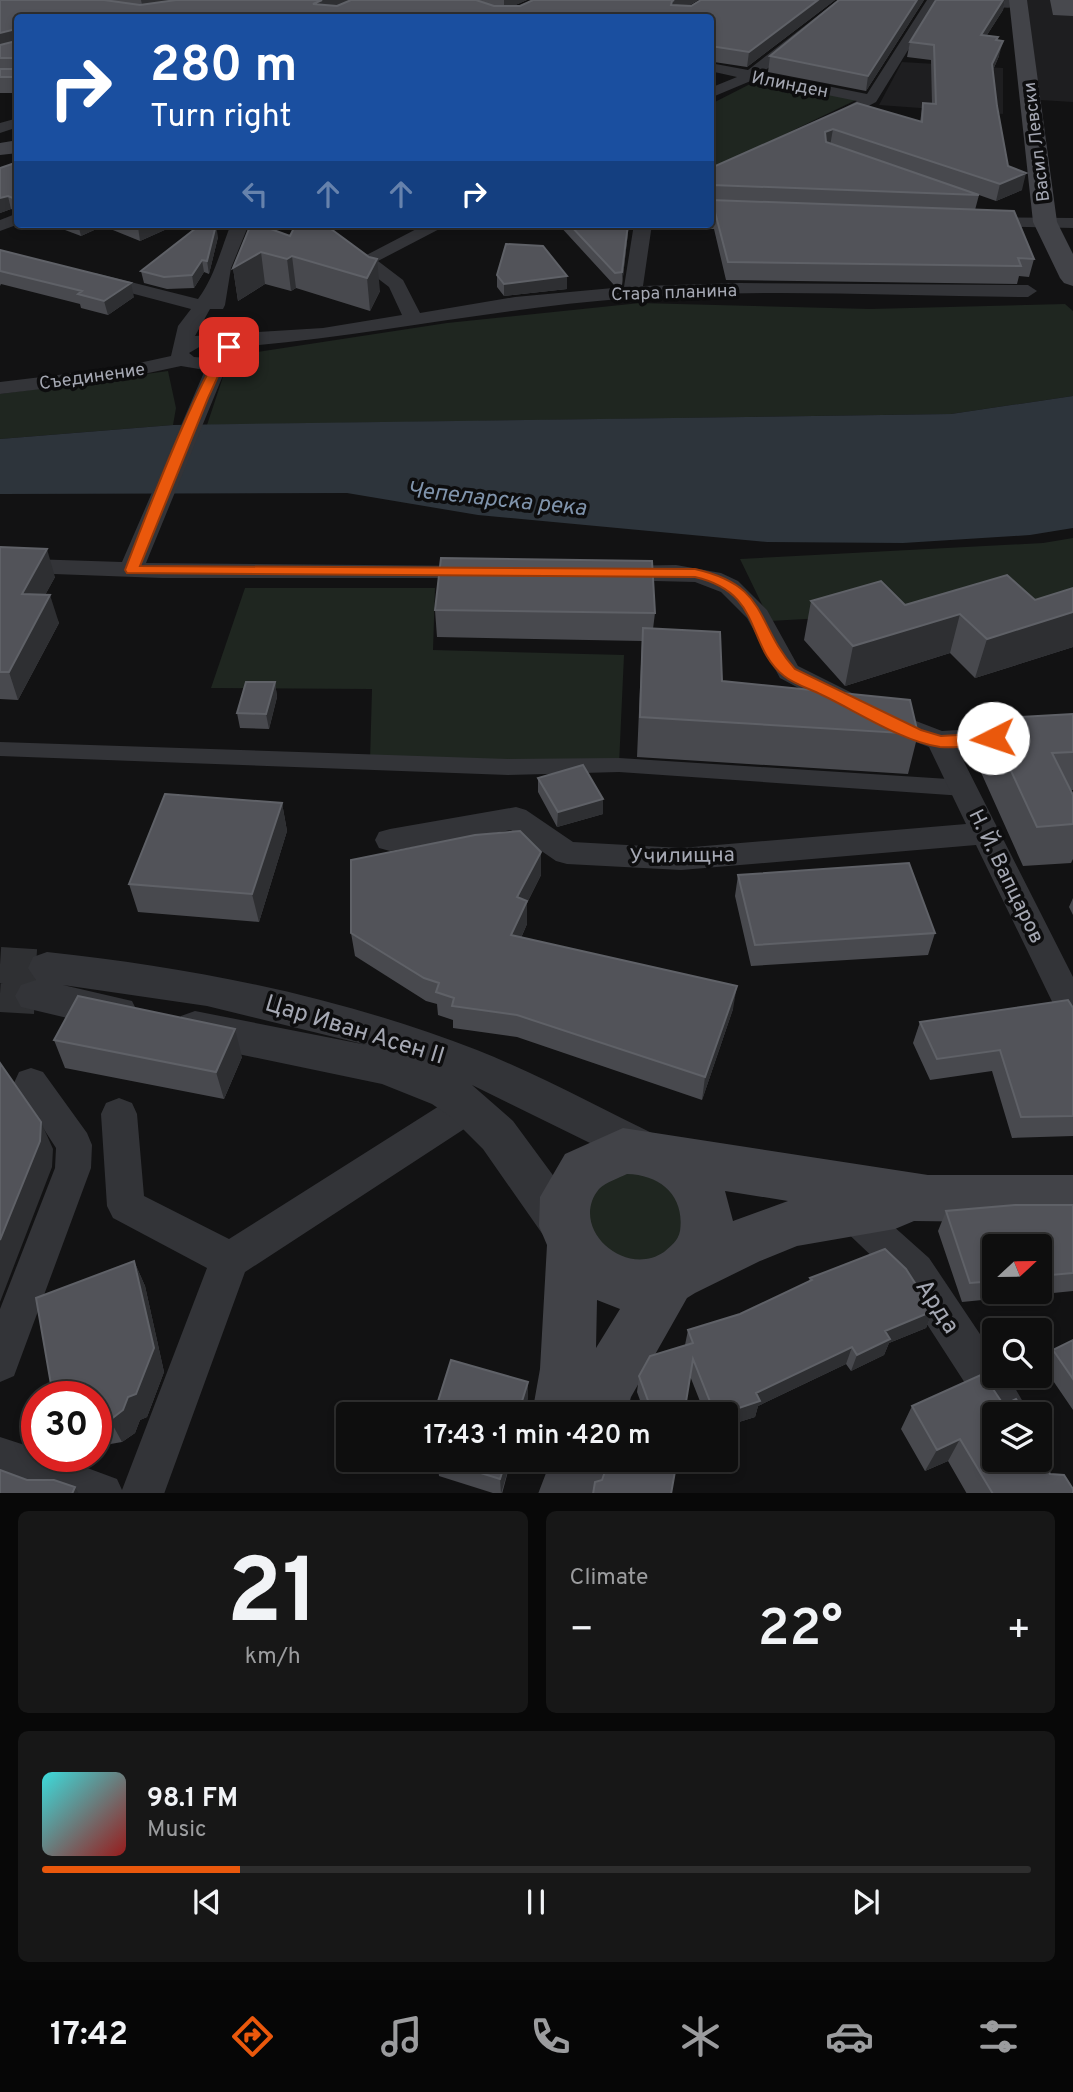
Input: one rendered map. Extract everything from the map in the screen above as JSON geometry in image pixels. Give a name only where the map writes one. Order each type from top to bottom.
[{"type":"main road","name":"Васил Левски","points":[[1019,2],[1045,222],[1073,278]]},
{"type":"main road","points":[[563,1402],[568,1369],[568,1238],[563,1205],[570,1185],[583,1168],[612,1154],[657,1155],[928,1199],[1073,1199]]},
{"type":"main road","points":[[601,1402],[607,1384],[677,1276],[700,1254],[707,1233],[707,1211],[700,1190],[687,1172],[657,1155]]},
{"type":"main road","points":[[568,1238],[585,1265],[603,1278],[624,1285],[647,1287],[677,1276],[743,1242],[797,1222],[928,1199]]},
{"type":"main road","points":[[550,1493],[553,1472]]},
{"type":"main road","points":[[568,1493],[576,1472]]},
{"type":"street","points":[[714,92],[750,76],[846,0]]},
{"type":"street","points":[[820,126],[871,99],[933,0]]},
{"type":"street","points":[[980,0],[1019,2]]},
{"type":"street","name":"Илинден","points":[[714,68],[871,99]]},
{"type":"street","points":[[980,204],[1020,222]]},
{"type":"street","points":[[962,221],[1073,223]]},
{"type":"street","points":[[202,398],[186,357],[187,326],[220,277],[238,228]]},
{"type":"street","points":[[414,321],[403,293],[390,274],[364,261],[432,228]]},
{"type":"street","points":[[633,292],[642,228]]},
{"type":"street","points":[[75,274],[201,306]]},
{"type":"street","points":[[131,570],[148,535],[221,350],[214,325],[220,277]]},
{"type":"street","name":"Стара планина","points":[[221,350],[515,303],[633,292],[739,289],[1028,292]]},
{"type":"street","name":"Съединение","points":[[0,388],[116,374],[186,357],[193,342],[221,350]]},
{"type":"street","points":[[0,565],[131,570],[499,573]]},
{"type":"street","points":[[597,573],[695,573],[719,579],[740,595],[757,616],[776,657],[789,672],[872,715],[940,741],[1073,733]]},
{"type":"street","name":"Н. Й. Вапцаров","points":[[940,741],[986,833],[1063,969],[1073,1010]]},
{"type":"street","points":[[0,749],[508,768],[619,765],[964,788]]},
{"type":"street","name":"Училищна","points":[[390,840],[516,818],[567,853],[681,859],[986,833]]},
{"type":"street","name":"Цар Иван Асен II","points":[[568,1238],[504,1143],[448,1092],[398,1071],[41,982],[210,988],[365,1026],[467,1064],[657,1155]]},
{"type":"street","points":[[2,1349],[73,1168],[74,1145],[31,1083]]},
{"type":"street","points":[[142,1493],[230,1261],[468,1108]]},
{"type":"street","points":[[119,1114],[127,1206],[230,1261]]},
{"type":"street","name":"Арда","points":[[851,1212],[915,1271],[1001,1402]]},
{"type":"street","points":[[0,1458],[102,1493]]},
{"type":"shaded area","points":[[1021,0],[1073,0],[1073,102],[1040,100]]},
{"type":"shaded area","points":[[902,62],[1003,68],[1003,114],[879,105]]},
{"type":"shaded area","points":[[758,80],[856,100],[717,167],[714,166],[714,102]]},
{"type":"shaded area","points":[[640,303],[870,309],[1065,304],[1073,311],[1073,396],[951,414],[207,425],[229,359],[250,353],[447,323]]},
{"type":"shaded area","points":[[168,371],[176,408],[173,425],[0,439],[0,394]]},
{"type":"shaded area","points":[[1073,538],[1073,604],[770,621],[740,559],[1043,543]]},
{"type":"shaded area","points":[[245,588],[435,588],[433,650],[624,655],[619,765],[370,762],[372,689],[211,688]]},
{"type":"shaded area","points":[[653,1172],[685,1206],[677,1249],[634,1266],[592,1243],[586,1198],[606,1175]]},
{"type":"water","name":"Чепеларска река","points":[[1073,396],[1073,528],[1030,535],[903,543],[767,542],[478,515],[347,493],[0,494],[0,439],[173,425],[951,414]]},
{"type":"building","points":[[0,0],[104,0],[140,5],[176,0],[322,0],[313,4],[337,6],[351,0],[476,0],[494,6],[520,6],[533,0],[674,0],[671,5],[691,6],[701,0],[818,0],[749,52],[714,47],[714,14],[14,14],[14,30],[0,33]]},
{"type":"building","points":[[839,0],[917,0],[868,76],[770,56]]},
{"type":"building","points":[[936,0],[1003,0],[981,35],[998,37],[996,40],[1003,41],[992,64],[997,106],[1008,166],[1026,173],[1000,184],[833,129],[825,132],[826,142],[979,195],[714,185],[714,167],[857,103],[922,122],[923,103],[936,104],[934,45],[910,42]]},
{"type":"building","points":[[14,42],[14,58],[0,58],[0,45]]},
{"type":"building","points":[[0,69],[14,69],[14,77],[0,77]]},
{"type":"building","points":[[14,163],[14,198],[8,196],[0,198],[0,168]]},
{"type":"building","points":[[714,200],[1014,211],[1034,259],[1018,258],[1021,266],[728,262]]},
{"type":"building","points":[[196,228],[215,228],[207,261],[202,260],[192,275],[164,277],[141,271]]},
{"type":"building","points":[[249,228],[268,228],[290,236],[294,228],[330,228],[369,257],[377,259],[367,278],[292,256],[287,259],[261,252],[233,268]]},
{"type":"building","points":[[573,228],[628,228],[622,272],[615,273]]},
{"type":"building","points":[[506,244],[543,246],[567,276],[504,284],[497,275]]},
{"type":"building","points":[[0,250],[131,283],[104,301],[78,294],[82,291],[0,271]]},
{"type":"building","points":[[0,547],[47,549],[22,594],[50,595],[9,672],[0,672]]},
{"type":"building","points":[[441,558],[652,561],[655,613],[435,610]]},
{"type":"building","points":[[1007,575],[1035,600],[1073,588],[1073,612],[987,639],[960,614],[853,646],[811,601],[881,581],[905,605]]},
{"type":"building","points":[[643,628],[720,632],[722,681],[910,700],[918,734],[640,717]]},
{"type":"building","points":[[246,682],[275,682],[266,714],[237,713]]},
{"type":"building","points":[[1073,714],[1073,752],[1052,753],[1073,795],[1073,824],[1037,827],[987,719]]},
{"type":"building","points":[[583,765],[603,799],[558,812],[538,778]]},
{"type":"building","points":[[165,794],[282,803],[252,894],[129,884]]},
{"type":"building","points":[[520,831],[541,852],[517,897],[527,901],[511,935],[737,986],[705,1077],[517,1015],[452,1006],[454,998],[436,992],[439,983],[424,978],[351,933],[351,860],[475,835]]},
{"type":"building","points":[[909,863],[935,933],[755,945],[738,875]]},
{"type":"building","points":[[78,996],[235,1029],[216,1072],[54,1040]]},
{"type":"building","points":[[1068,1000],[1073,1008],[1073,1116],[1021,1117],[1000,1050],[937,1059],[920,1022]]},
{"type":"building","points":[[0,1063],[41,1122],[40,1141],[0,1240]]},
{"type":"building","points":[[1015,1205],[1073,1205],[1073,1273],[1052,1275],[1052,1234],[982,1234],[982,1282],[970,1283],[946,1211]]},
{"type":"building","points":[[885,1249],[906,1269],[933,1311],[885,1331],[890,1339],[857,1355],[852,1347],[756,1393],[760,1401],[738,1408],[738,1402],[710,1402],[693,1359],[686,1402],[649,1402],[639,1376],[650,1356],[693,1343],[688,1330],[740,1314],[812,1280],[810,1278]]},
{"type":"building","points":[[134,1261],[154,1348],[136,1394],[128,1397],[123,1410],[112,1418],[112,1381],[50,1381],[36,1298]]},
{"type":"building","points":[[1073,1340],[1073,1379],[1053,1350]]},
{"type":"building","points":[[451,1360],[528,1382],[522,1402],[438,1402]]},
{"type":"building","points":[[982,1374],[982,1388],[992,1388],[1002,1402],[982,1402],[982,1472],[1049,1472],[1064,1475],[1073,1493],[992,1493],[960,1439],[937,1450],[912,1406]]},
{"type":"building","points":[[0,1470],[27,1480],[54,1480],[75,1487],[72,1493],[0,1493]]},
{"type":"building","points":[[478,1472],[502,1472],[500,1479]]},
{"type":"building","points":[[605,1472],[675,1472],[671,1493],[593,1493],[595,1482],[602,1480]]},
{"type":"tunnel","points":[[0,965],[47,968]]},
{"type":"tunnel","points":[[0,994],[35,996]]},
{"type":"route","points":[[229,347],[230,351],[219,361],[202,398],[148,535],[131,570],[695,573],[719,579],[740,595],[757,616],[776,657],[789,672],[872,715],[915,733],[940,741],[993,738]]}]
